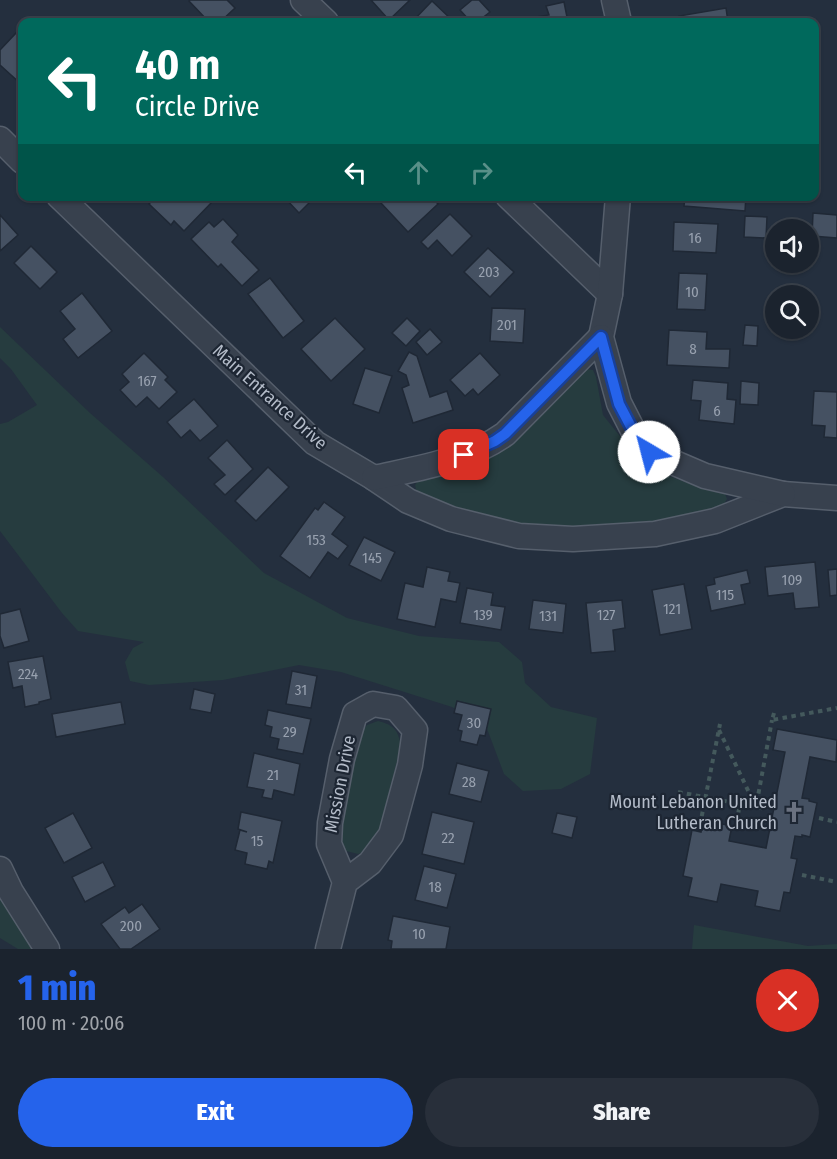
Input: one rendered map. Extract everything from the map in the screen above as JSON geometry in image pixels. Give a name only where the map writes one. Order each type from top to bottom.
[{"type":"street","points":[[303,0],[323,18]]},
{"type":"street","points":[[614,0],[618,18]]},
{"type":"street","points":[[0,139],[18,157]]},
{"type":"street","name":"Main Entrance Drive","points":[[63,201],[315,443],[408,501],[451,519],[519,536],[573,539],[665,532],[715,521],[783,494],[837,498]]},
{"type":"street","points":[[513,201],[610,294]]},
{"type":"street","points":[[618,201],[610,294],[601,337],[619,404],[639,442],[649,452],[705,476],[783,494]]},
{"type":"street","points":[[374,478],[450,460],[495,441],[505,434],[601,337]]},
{"type":"street","name":"Mission Drive","points":[[374,704],[396,708],[415,730],[410,765],[391,835],[370,863],[345,882],[328,844],[342,759],[355,714],[374,704]]},
{"type":"street","points":[[0,869],[11,892],[47,949]]},
{"type":"street","points":[[328,949],[345,882]]},
{"type":"path","points":[[772,720],[837,708]]},
{"type":"path","points":[[756,807],[774,713]]},
{"type":"path","points":[[700,825],[720,727],[756,807]]},
{"type":"path","points":[[678,792],[766,809]]},
{"type":"path","points":[[735,830],[740,804]]},
{"type":"path","points":[[819,818],[837,822]]},
{"type":"path","points":[[802,876],[837,882]]},
{"type":"green space","points":[[0,327],[264,573],[347,618],[419,636],[499,642],[522,662],[525,683],[551,707],[597,718],[590,774],[561,789],[523,791],[504,774],[486,726],[452,707],[341,672],[299,665],[223,680],[149,685],[130,681],[125,662],[133,648],[144,642],[78,631],[0,531],[0,424],[8,422],[37,405],[11,369],[0,358]]},
{"type":"green space","points":[[586,369],[593,370],[596,377],[603,415],[631,450],[658,472],[725,494],[727,499],[722,507],[668,522],[564,530],[519,525],[473,514],[417,493],[415,485],[419,480],[456,473],[494,454],[511,442],[542,415]]},
{"type":"green space","points":[[378,721],[394,729],[401,746],[377,839],[370,850],[358,854],[346,851],[338,843],[359,735],[367,725]]},
{"type":"green space","points":[[0,894],[36,949],[18,949],[0,938]]},
{"type":"green space","points":[[694,925],[808,946],[837,944],[837,949],[692,949]]},
{"type":"building","points":[[227,0],[235,8],[224,18],[205,18],[189,1]]},
{"type":"building","points":[[371,0],[410,0],[391,18],[387,18]]},
{"type":"building","points":[[472,0],[479,0],[490,12],[482,18],[467,18],[460,10]]},
{"type":"building","points":[[432,1],[450,18],[416,18]]},
{"type":"building","points":[[564,2],[567,18],[536,18],[549,15],[546,6]]},
{"type":"building","points":[[726,8],[727,18],[679,18],[679,16]]},
{"type":"building","points":[[17,32],[18,81],[0,65],[0,50]]},
{"type":"building","points":[[152,201],[213,201],[184,231],[174,221],[171,225],[149,204]]},
{"type":"building","points":[[288,201],[311,201],[299,213]]},
{"type":"building","points":[[383,201],[435,201],[438,204],[408,232],[381,203]]},
{"type":"building","points":[[684,201],[746,201],[745,211],[684,206]]},
{"type":"building","points":[[813,213],[837,215],[837,238],[819,237],[819,219],[813,219]]},
{"type":"building","points":[[450,214],[472,236],[452,256],[437,240],[428,249],[421,242]]},
{"type":"building","points":[[0,215],[18,235],[0,251]]},
{"type":"building","points":[[745,216],[767,217],[765,219],[765,238],[744,237]]},
{"type":"building","points":[[223,219],[238,235],[232,242],[259,270],[242,286],[221,264],[218,267],[191,239],[209,222],[214,227]]},
{"type":"building","points":[[674,222],[718,224],[716,253],[673,251]]},
{"type":"building","points":[[31,246],[57,272],[40,289],[14,263]]},
{"type":"building","points":[[488,248],[514,272],[490,297],[464,272]]},
{"type":"building","points":[[679,273],[707,274],[705,310],[677,309]]},
{"type":"building","points":[[270,278],[304,321],[283,338],[248,294]]},
{"type":"building","points":[[82,293],[112,331],[78,358],[63,339],[75,329],[60,311]]},
{"type":"building","points":[[492,308],[525,309],[523,343],[490,341]]},
{"type":"building","points":[[335,318],[365,349],[331,381],[301,349]]},
{"type":"building","points":[[407,318],[420,331],[406,346],[392,333]]},
{"type":"building","points":[[745,325],[758,326],[757,346],[743,345]]},
{"type":"building","points":[[430,329],[442,342],[427,355],[416,342]]},
{"type":"building","points":[[669,330],[707,332],[706,349],[730,349],[729,368],[667,365]]},
{"type":"building","points":[[409,352],[417,356],[430,397],[447,391],[453,410],[413,423],[402,388],[409,385],[406,375],[398,371]]},
{"type":"building","points":[[144,353],[168,377],[165,380],[177,392],[159,409],[147,397],[136,407],[120,390],[129,382],[122,374]]},
{"type":"building","points":[[480,353],[500,375],[478,395],[473,389],[465,396],[450,380]]},
{"type":"building","points":[[365,368],[392,376],[379,413],[353,404]]},
{"type":"building","points":[[693,380],[728,383],[727,399],[736,400],[734,424],[699,420],[701,401],[691,400]]},
{"type":"building","points":[[741,381],[759,383],[758,405],[740,404]]},
{"type":"building","points":[[814,391],[837,392],[837,438],[824,437],[825,426],[812,425]]},
{"type":"building","points":[[194,399],[218,426],[200,441],[190,430],[181,438],[167,422]]},
{"type":"building","points":[[227,440],[253,469],[225,495],[214,484],[225,475],[208,458]]},
{"type":"building","points":[[268,467],[289,487],[256,521],[235,501]]},
{"type":"building","points":[[324,502],[345,517],[332,534],[348,546],[338,559],[328,552],[310,578],[280,556],[315,508],[318,510]]},
{"type":"building","points":[[364,537],[395,552],[381,581],[349,565]]},
{"type":"building","points":[[815,562],[819,607],[795,609],[793,593],[768,596],[765,567]]},
{"type":"building","points":[[427,567],[450,572],[448,581],[460,583],[456,602],[441,599],[435,627],[397,619],[405,583],[423,587]]},
{"type":"building","points":[[837,569],[837,595],[830,596],[828,570]]},
{"type":"building","points":[[747,570],[750,583],[741,585],[745,604],[711,611],[706,586],[715,584],[714,578]]},
{"type":"building","points":[[684,584],[692,629],[660,635],[652,590]]},
{"type":"building","points":[[467,588],[493,593],[491,605],[505,607],[501,630],[460,623]]},
{"type":"building","points":[[533,600],[566,604],[563,633],[529,629]]},
{"type":"building","points":[[622,600],[625,628],[613,630],[615,651],[591,653],[586,603]]},
{"type":"building","points":[[20,609],[29,641],[4,648],[0,636],[0,614]]},
{"type":"building","points":[[43,656],[51,699],[25,707],[22,686],[13,688],[8,662]]},
{"type":"building","points":[[292,671],[317,676],[311,708],[286,704]]},
{"type":"building","points":[[194,689],[215,694],[211,713],[190,709]]},
{"type":"building","points":[[457,701],[491,709],[485,736],[480,735],[477,745],[460,741],[462,731],[458,730],[462,715],[454,713]]},
{"type":"building","points":[[121,702],[125,724],[56,737],[52,714]]},
{"type":"building","points":[[268,710],[311,719],[303,754],[277,749],[279,739],[270,737],[272,727],[265,725]]},
{"type":"building","name":"Mount Lebanon United Lutheran Church","points":[[777,729],[837,740],[836,762],[810,757],[802,798],[817,803],[810,837],[795,836],[791,858],[797,859],[790,893],[784,892],[780,911],[755,906],[758,891],[721,884],[717,902],[688,896],[692,878],[683,876],[692,830],[701,832],[703,820],[732,826],[729,841],[766,848],[785,752],[773,750]]},
{"type":"building","points":[[254,753],[300,764],[294,795],[274,790],[272,799],[262,797],[264,790],[247,787]]},
{"type":"building","points":[[457,763],[489,771],[481,802],[449,794]]},
{"type":"building","points":[[241,812],[282,821],[273,863],[269,861],[267,869],[245,864],[247,853],[235,850],[240,830],[247,832],[238,829]]},
{"type":"building","points":[[432,812],[474,822],[464,864],[422,854]]},
{"type":"building","points":[[73,813],[92,848],[64,863],[45,828]]},
{"type":"building","points":[[557,813],[577,817],[572,838],[552,833]]},
{"type":"building","points":[[103,862],[115,886],[85,902],[72,877]]},
{"type":"building","points":[[424,866],[456,874],[447,908],[415,900]]},
{"type":"building","points":[[142,904],[160,929],[131,949],[120,949],[101,924],[125,907],[129,913]]},
{"type":"building","points":[[393,916],[450,927],[446,949],[391,949],[392,941],[388,940]]},
{"type":"place","name":"Mount Lebanon United Lutheran Church","points":[[794,812]]},
{"type":"route","points":[[464,455],[505,434],[601,337],[619,404],[639,442],[649,452]]}]
